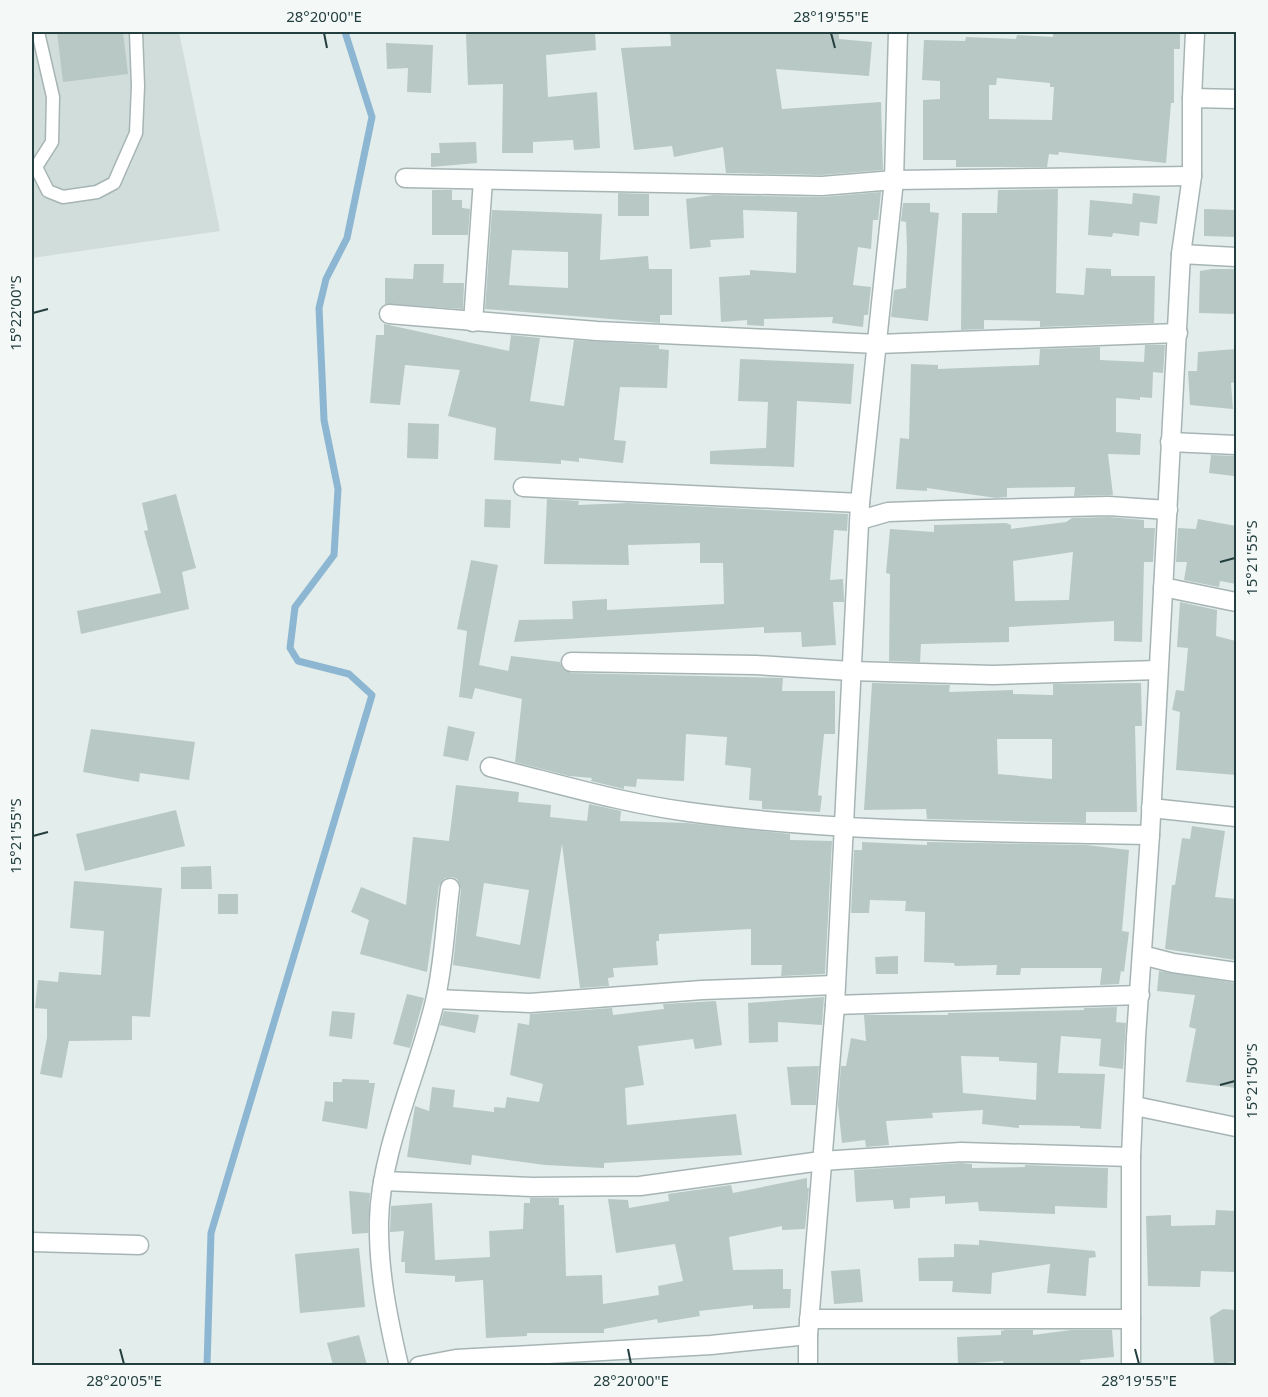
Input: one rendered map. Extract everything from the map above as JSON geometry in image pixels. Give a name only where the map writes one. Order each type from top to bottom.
[{"type":"street","points":[[808,1365],[808,1327],[835,1005],[860,512],[894,180],[898,32]]},
{"type":"street","points":[[1131,1365],[1131,1157],[1181,254],[1192,176],[1191,98],[1195,32]]},
{"type":"street","points":[[1191,98],[1236,99]]},
{"type":"street","points":[[405,178],[822,186],[894,180],[1192,176]]},
{"type":"street","points":[[473,322],[483,180]]},
{"type":"street","points":[[1181,254],[1236,257]]},
{"type":"street","points":[[389,314],[473,322],[878,344],[1178,333]]},
{"type":"street","points":[[1170,442],[1236,445]]},
{"type":"street","points":[[523,487],[860,512],[1108,506],[1168,510]]},
{"type":"street","points":[[1163,587],[1236,602]]},
{"type":"street","points":[[571,662],[756,665],[851,671],[993,675],[1158,670]]},
{"type":"street","points":[[490,767],[632,803],[690,812],[844,826],[1150,835]]},
{"type":"street","points":[[1151,808],[1236,817]]},
{"type":"street","points":[[399,1365],[381,1271],[379,1221],[383,1181],[436,999],[450,888]]},
{"type":"street","points":[[1142,955],[1173,963],[1236,972]]},
{"type":"street","points":[[436,999],[531,1003],[702,990],[836,985]]},
{"type":"street","points":[[835,1005],[1140,995]]},
{"type":"street","points":[[1135,1106],[1236,1127]]},
{"type":"street","points":[[383,1181],[532,1187],[640,1186],[821,1161],[961,1152],[1131,1157]]},
{"type":"street","points":[[32,1242],[101,1246],[140,1245]]},
{"type":"street","points":[[419,1365],[711,1345],[808,1327],[1131,1319]]},
{"type":"lane","points":[[38,32],[53,97],[52,142],[36,167],[48,191],[63,197],[97,192],[114,183],[124,162],[136,133],[138,86],[136,32]]},
{"type":"shaded area","points":[[32,32],[179,32],[220,231],[32,258]]},
{"type":"building","points":[[57,32],[123,32],[128,74],[63,82]]},
{"type":"building","points":[[595,32],[596,50],[546,55],[548,97],[597,92],[600,148],[574,150],[573,140],[533,142],[533,153],[502,153],[503,84],[468,85],[466,34]]},
{"type":"building","points":[[670,32],[839,32],[839,39],[872,42],[869,76],[776,69],[782,109],[881,102],[883,170],[822,175],[726,173],[723,147],[674,157],[672,146],[634,150],[621,48],[671,46]]},
{"type":"building","points":[[1053,32],[1180,32],[1180,49],[1174,49],[1174,103],[1171,103],[1166,163],[1059,152],[1058,155],[1049,154],[1047,167],[956,167],[956,160],[923,160],[923,100],[940,99],[940,81],[922,80],[924,40],[965,41],[966,37],[1016,39],[1017,35],[1053,37]],"holes":[[[997,78],[1050,83],[1050,87],[1054,87],[1052,120],[989,119],[989,85],[996,85]]]},
{"type":"building","points":[[386,43],[433,45],[431,93],[407,92],[408,68],[387,69]]},
{"type":"building","points":[[476,142],[477,163],[431,167],[431,153],[440,153],[439,143]]},
{"type":"building","points":[[1058,189],[1056,293],[1084,295],[1086,268],[1111,269],[1111,276],[1155,276],[1154,323],[1040,327],[1040,321],[984,320],[984,329],[961,330],[962,213],[997,213],[998,190]]},
{"type":"building","points":[[432,190],[452,190],[452,200],[462,200],[462,208],[470,209],[468,235],[432,235]]},
{"type":"building","points":[[881,192],[878,220],[873,220],[871,249],[858,247],[853,285],[871,287],[868,315],[864,315],[863,327],[832,323],[833,317],[764,319],[764,326],[747,325],[747,320],[721,322],[719,277],[750,275],[750,270],[796,273],[797,212],[743,210],[744,238],[710,240],[711,247],[690,249],[686,199],[713,195],[823,197]]},
{"type":"building","points":[[618,193],[649,194],[649,216],[618,216]]},
{"type":"building","points":[[1133,193],[1160,196],[1157,224],[1140,222],[1139,236],[1113,233],[1112,237],[1088,235],[1090,200],[1132,204]]},
{"type":"building","points":[[903,203],[930,203],[930,212],[939,213],[928,321],[891,317],[894,290],[906,288],[906,222],[901,221]]},
{"type":"building","points":[[1204,209],[1236,210],[1236,237],[1204,236]]},
{"type":"building","points":[[492,210],[602,214],[600,260],[648,256],[649,269],[672,269],[672,315],[660,315],[660,323],[485,309]],"holes":[[[512,250],[568,252],[568,288],[509,285]]]},
{"type":"building","points":[[414,264],[444,264],[443,283],[464,283],[463,309],[385,304],[385,278],[413,279]]},
{"type":"building","points":[[1236,269],[1236,314],[1199,313],[1200,271]]},
{"type":"building","points":[[384,324],[509,351],[511,335],[540,338],[530,401],[564,406],[574,340],[659,345],[659,349],[669,350],[667,388],[620,387],[614,440],[626,441],[623,463],[579,458],[579,462],[561,460],[561,464],[494,460],[496,428],[448,416],[460,370],[405,365],[400,405],[370,403],[376,335],[384,335]]},
{"type":"building","points":[[1145,345],[1165,345],[1163,373],[1153,372],[1152,398],[1140,397],[1140,400],[1116,398],[1116,432],[1141,434],[1140,455],[1108,454],[1113,495],[1074,496],[1075,487],[1007,488],[1007,497],[996,498],[927,488],[927,491],[896,489],[900,438],[909,439],[911,364],[938,365],[938,369],[1039,365],[1040,349],[1100,347],[1100,360],[1144,362]]},
{"type":"building","points":[[1236,349],[1236,382],[1231,383],[1233,409],[1190,405],[1188,371],[1197,371],[1198,352]]},
{"type":"building","points":[[740,359],[854,364],[851,404],[797,401],[794,467],[710,464],[710,451],[766,448],[768,402],[738,401]]},
{"type":"building","points":[[408,423],[439,424],[438,459],[407,458]]},
{"type":"building","points":[[1211,455],[1236,456],[1234,476],[1209,473]]},
{"type":"building","points":[[176,494],[196,568],[182,572],[189,609],[81,634],[77,611],[161,593],[144,531],[148,530],[142,503]]},
{"type":"building","points":[[485,499],[511,500],[510,528],[484,527]]},
{"type":"building","points":[[547,499],[579,501],[578,505],[628,503],[848,514],[847,531],[834,530],[830,580],[843,579],[844,599],[844,602],[833,602],[836,645],[802,647],[801,632],[764,633],[764,627],[514,642],[519,620],[573,619],[572,601],[607,599],[607,610],[724,604],[723,563],[700,563],[700,543],[628,545],[629,565],[544,564]]},
{"type":"building","points":[[1108,517],[1144,520],[1144,528],[1155,528],[1153,562],[1144,562],[1142,642],[1114,641],[1114,621],[1009,627],[1009,642],[921,644],[920,662],[889,661],[890,574],[886,573],[890,529],[934,532],[934,525],[1006,523],[1011,525],[1011,529],[1066,522],[1072,518]],"holes":[[[1073,552],[1069,600],[1015,601],[1013,561]]]},
{"type":"building","points":[[1198,519],[1236,526],[1236,584],[1220,581],[1219,587],[1184,580],[1187,562],[1176,562],[1178,528],[1196,529]]},
{"type":"building","points":[[471,560],[498,565],[479,665],[508,671],[511,656],[560,662],[562,668],[571,673],[783,678],[782,691],[835,691],[835,734],[824,734],[818,795],[822,796],[820,812],[762,809],[762,801],[749,800],[751,768],[725,765],[727,737],[686,734],[684,781],[637,779],[636,787],[624,786],[624,789],[591,781],[592,778],[569,776],[515,762],[522,699],[475,688],[472,699],[459,697],[467,631],[457,629]]},
{"type":"building","points":[[1180,602],[1217,610],[1216,636],[1236,641],[1236,775],[1176,770],[1180,712],[1172,710],[1176,690],[1184,691],[1188,648],[1177,647]]},
{"type":"building","points":[[872,683],[950,685],[949,692],[1013,690],[1013,694],[1053,695],[1053,684],[1141,683],[1142,726],[1135,726],[1137,812],[1086,812],[1086,823],[927,819],[926,809],[864,810]],"holes":[[[997,739],[1052,739],[1052,779],[998,774]]]},
{"type":"building","points":[[448,726],[475,732],[468,761],[443,756]]},
{"type":"building","points":[[91,729],[195,742],[189,780],[140,773],[139,782],[83,772]]},
{"type":"building","points":[[456,785],[519,792],[518,802],[551,805],[550,817],[587,821],[589,804],[621,811],[620,821],[687,823],[790,834],[790,840],[832,841],[825,974],[781,976],[782,965],[751,965],[751,929],[659,934],[659,941],[656,941],[658,965],[613,968],[614,977],[608,978],[609,986],[580,988],[562,844],[540,979],[453,965],[461,889],[457,879],[452,877],[445,878],[439,886],[427,972],[360,954],[369,920],[351,912],[361,887],[406,905],[413,837],[449,841]],"holes":[[[484,883],[529,890],[520,945],[476,936]]]},
{"type":"building","points":[[176,810],[185,846],[85,871],[76,834]]},
{"type":"building","points":[[1192,826],[1225,831],[1215,897],[1236,899],[1235,960],[1165,949],[1172,885],[1175,885],[1182,838],[1190,839]]},
{"type":"building","points":[[862,842],[927,845],[927,842],[1086,845],[1129,850],[1122,931],[1129,932],[1124,972],[1121,971],[1119,984],[1100,985],[1102,968],[1021,968],[1020,975],[996,975],[997,965],[955,966],[954,963],[924,962],[925,912],[905,911],[906,901],[870,900],[869,913],[851,913],[854,850],[862,850]]},
{"type":"building","points":[[211,866],[212,889],[181,889],[181,867]]},
{"type":"building","points":[[74,881],[162,888],[150,1017],[132,1016],[132,1040],[69,1041],[62,1078],[40,1074],[47,1038],[47,1009],[35,1008],[38,980],[58,982],[59,972],[101,975],[104,931],[70,928]]},
{"type":"building","points":[[218,894],[238,894],[238,914],[218,914]]},
{"type":"building","points":[[898,956],[898,974],[876,974],[875,957]]},
{"type":"building","points":[[1159,971],[1236,983],[1236,1088],[1186,1082],[1196,1029],[1189,1027],[1195,995],[1157,991]]},
{"type":"building","points":[[407,994],[424,998],[410,1048],[393,1044]]},
{"type":"building","points":[[824,997],[822,1025],[778,1022],[778,1042],[749,1043],[748,1003]]},
{"type":"building","points":[[716,1001],[722,1045],[695,1049],[693,1039],[638,1046],[644,1085],[625,1088],[627,1125],[736,1114],[742,1155],[604,1163],[604,1168],[545,1165],[472,1155],[471,1165],[407,1157],[415,1106],[429,1111],[432,1087],[455,1090],[453,1107],[494,1112],[494,1107],[505,1108],[507,1097],[539,1102],[543,1084],[510,1075],[518,1023],[529,1025],[530,1014],[612,1008],[613,1015],[664,1009],[663,1004]]},
{"type":"building","points":[[1117,1007],[1116,1022],[1126,1023],[1123,1069],[1099,1066],[1101,1039],[1061,1036],[1058,1073],[1105,1074],[1101,1129],[1080,1128],[1080,1126],[1019,1125],[1019,1128],[982,1124],[983,1110],[932,1113],[933,1118],[886,1121],[889,1145],[866,1147],[865,1140],[842,1143],[838,1105],[841,1066],[846,1066],[851,1038],[866,1041],[864,1015],[948,1015],[948,1013],[1084,1010],[1084,1008]],"holes":[[[961,1056],[999,1057],[999,1061],[1037,1063],[1036,1100],[963,1093]]]},
{"type":"building","points":[[332,1011],[355,1013],[352,1039],[329,1036]]},
{"type":"building","points":[[444,1011],[479,1015],[475,1033],[440,1025]]},
{"type":"building","points":[[819,1066],[816,1105],[791,1105],[787,1067]]},
{"type":"building","points":[[342,1079],[369,1080],[369,1083],[375,1083],[367,1129],[322,1121],[325,1101],[333,1102],[333,1082],[342,1082]]},
{"type":"building","points":[[972,1164],[972,1168],[1025,1167],[1025,1165],[1108,1168],[1107,1208],[1055,1206],[1055,1214],[979,1211],[978,1202],[945,1204],[945,1196],[910,1198],[910,1208],[894,1209],[893,1200],[856,1202],[854,1170]]},
{"type":"building","points":[[807,1178],[807,1188],[809,1188],[805,1229],[782,1230],[782,1226],[729,1237],[733,1270],[783,1269],[783,1289],[791,1289],[790,1308],[753,1309],[753,1305],[699,1311],[700,1316],[658,1323],[657,1319],[604,1329],[604,1333],[527,1333],[527,1336],[486,1338],[483,1280],[455,1282],[455,1276],[405,1273],[405,1262],[401,1262],[404,1231],[390,1232],[391,1206],[432,1203],[435,1260],[490,1257],[489,1231],[523,1229],[524,1203],[530,1203],[530,1198],[559,1198],[559,1205],[564,1205],[566,1276],[602,1275],[603,1304],[659,1295],[658,1286],[683,1281],[675,1244],[616,1253],[608,1199],[628,1200],[629,1208],[669,1201],[668,1194],[731,1185],[733,1193]]},
{"type":"building","points":[[349,1191],[370,1193],[368,1233],[352,1234]]},
{"type":"building","points":[[1216,1210],[1236,1211],[1234,1272],[1201,1271],[1200,1287],[1148,1286],[1146,1216],[1171,1215],[1171,1226],[1215,1225]]},
{"type":"building","points":[[979,1240],[1095,1251],[1096,1257],[1089,1258],[1086,1296],[1047,1293],[1050,1264],[992,1273],[991,1294],[952,1292],[953,1281],[919,1281],[918,1258],[954,1257],[954,1244],[979,1245]]},
{"type":"building","points":[[359,1248],[365,1307],[300,1313],[295,1254]]},
{"type":"building","points":[[860,1269],[863,1302],[834,1304],[831,1271]]},
{"type":"building","points":[[1223,1309],[1236,1310],[1236,1362],[1214,1364],[1210,1317]]},
{"type":"building","points":[[1033,1330],[1033,1335],[1071,1330],[1112,1330],[1114,1357],[1080,1360],[1081,1365],[1004,1365],[1003,1361],[958,1364],[957,1337],[1001,1335],[1001,1331]]},
{"type":"building","points":[[359,1335],[367,1365],[333,1365],[327,1343]]},
{"type":"waterway","points":[[207,1366],[211,1233],[372,695],[349,674],[298,661],[290,648],[295,607],[334,555],[338,489],[324,420],[319,308],[326,279],[347,238],[372,117],[345,32]]}]
